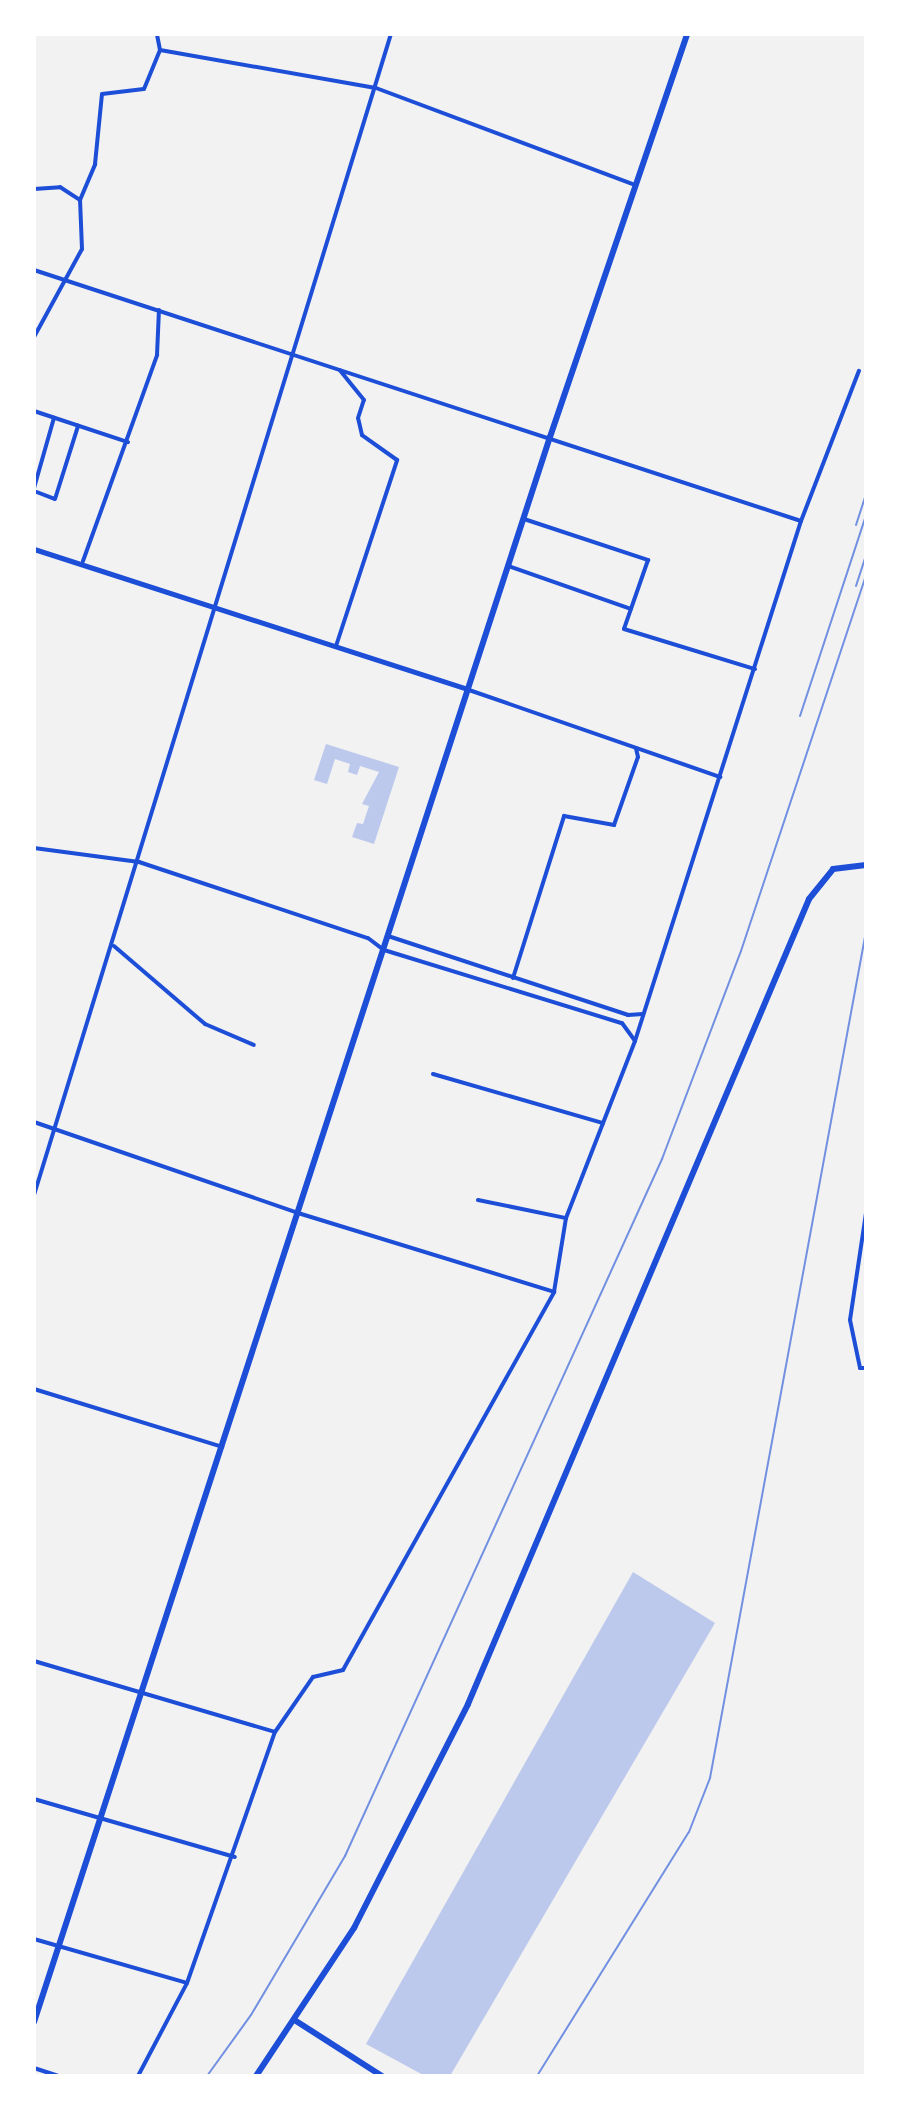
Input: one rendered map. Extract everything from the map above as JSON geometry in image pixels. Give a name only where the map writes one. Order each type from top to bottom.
[{"type":"main road","points":[[34,2022],[550,437],[687,34]]},
{"type":"main road","points":[[256,2076],[296,2021],[354,1928],[468,1704],[809,899],[833,869],[866,865]]},
{"type":"main road","points":[[296,2021],[382,2076]]},
{"type":"street","points":[[34,337],[62,278],[82,249],[80,200],[95,164],[102,94],[144,89],[160,50],[157,34]]},
{"type":"street","points":[[34,1195],[139,862],[391,34]]},
{"type":"street","points":[[160,50],[376,88],[637,186]]},
{"type":"street","points":[[34,189],[60,187],[80,200]]},
{"type":"street","points":[[34,270],[801,521]]},
{"type":"street","points":[[83,561],[157,355],[159,310]]},
{"type":"street","points":[[336,646],[397,460],[362,435],[358,418],[364,400],[339,369]]},
{"type":"street","points":[[138,2076],[187,1983],[235,1857],[275,1732],[313,1677],[343,1670],[554,1292],[566,1218],[635,1041],[801,521],[859,371]]},
{"type":"street","points":[[34,411],[128,442]]},
{"type":"street","points":[[54,418],[34,490],[55,499],[78,426]]},
{"type":"street","points":[[524,519],[648,560],[624,629],[755,669]]},
{"type":"street","points":[[34,549],[83,561],[720,777]]},
{"type":"street","points":[[508,566],[631,609]]},
{"type":"street","points":[[513,978],[564,816],[614,825],[638,757],[636,748]]},
{"type":"street","points":[[34,848],[139,862],[368,938],[384,950],[622,1023],[635,1041]]},
{"type":"street","points":[[388,936],[628,1015],[643,1014]]},
{"type":"street","points":[[113,945],[205,1024],[254,1045]]},
{"type":"street","points":[[433,1074],[603,1123]]},
{"type":"street","points":[[34,1122],[298,1213],[554,1292]]},
{"type":"street","points":[[478,1200],[566,1218]]},
{"type":"street","points":[[863,1368],[850,1320],[866,1213]]},
{"type":"street","points":[[34,1389],[222,1447]]},
{"type":"street","points":[[34,1661],[275,1732]]},
{"type":"street","points":[[34,1799],[235,1857]]},
{"type":"street","points":[[34,1939],[187,1983]]},
{"type":"street","points":[[34,2068],[58,2076]]},
{"type":"building","points":[[326,744],[399,767],[374,844],[352,837],[357,823],[363,824],[369,806],[362,804],[379,772],[360,766],[357,775],[348,772],[350,764],[335,759],[327,784],[314,780]]},
{"type":"building","points":[[633,1572],[715,1623],[450,2076],[425,2076],[366,2044]]},
{"type":"railway","points":[[856,525],[866,494]]},
{"type":"railway","points":[[800,716],[866,515]]},
{"type":"railway","points":[[856,586],[866,555]]},
{"type":"railway","points":[[207,2076],[251,2015],[345,1856],[662,1159],[741,951],[866,576]]},
{"type":"railway","points":[[537,2076],[689,1832],[710,1778],[866,931]]}]
